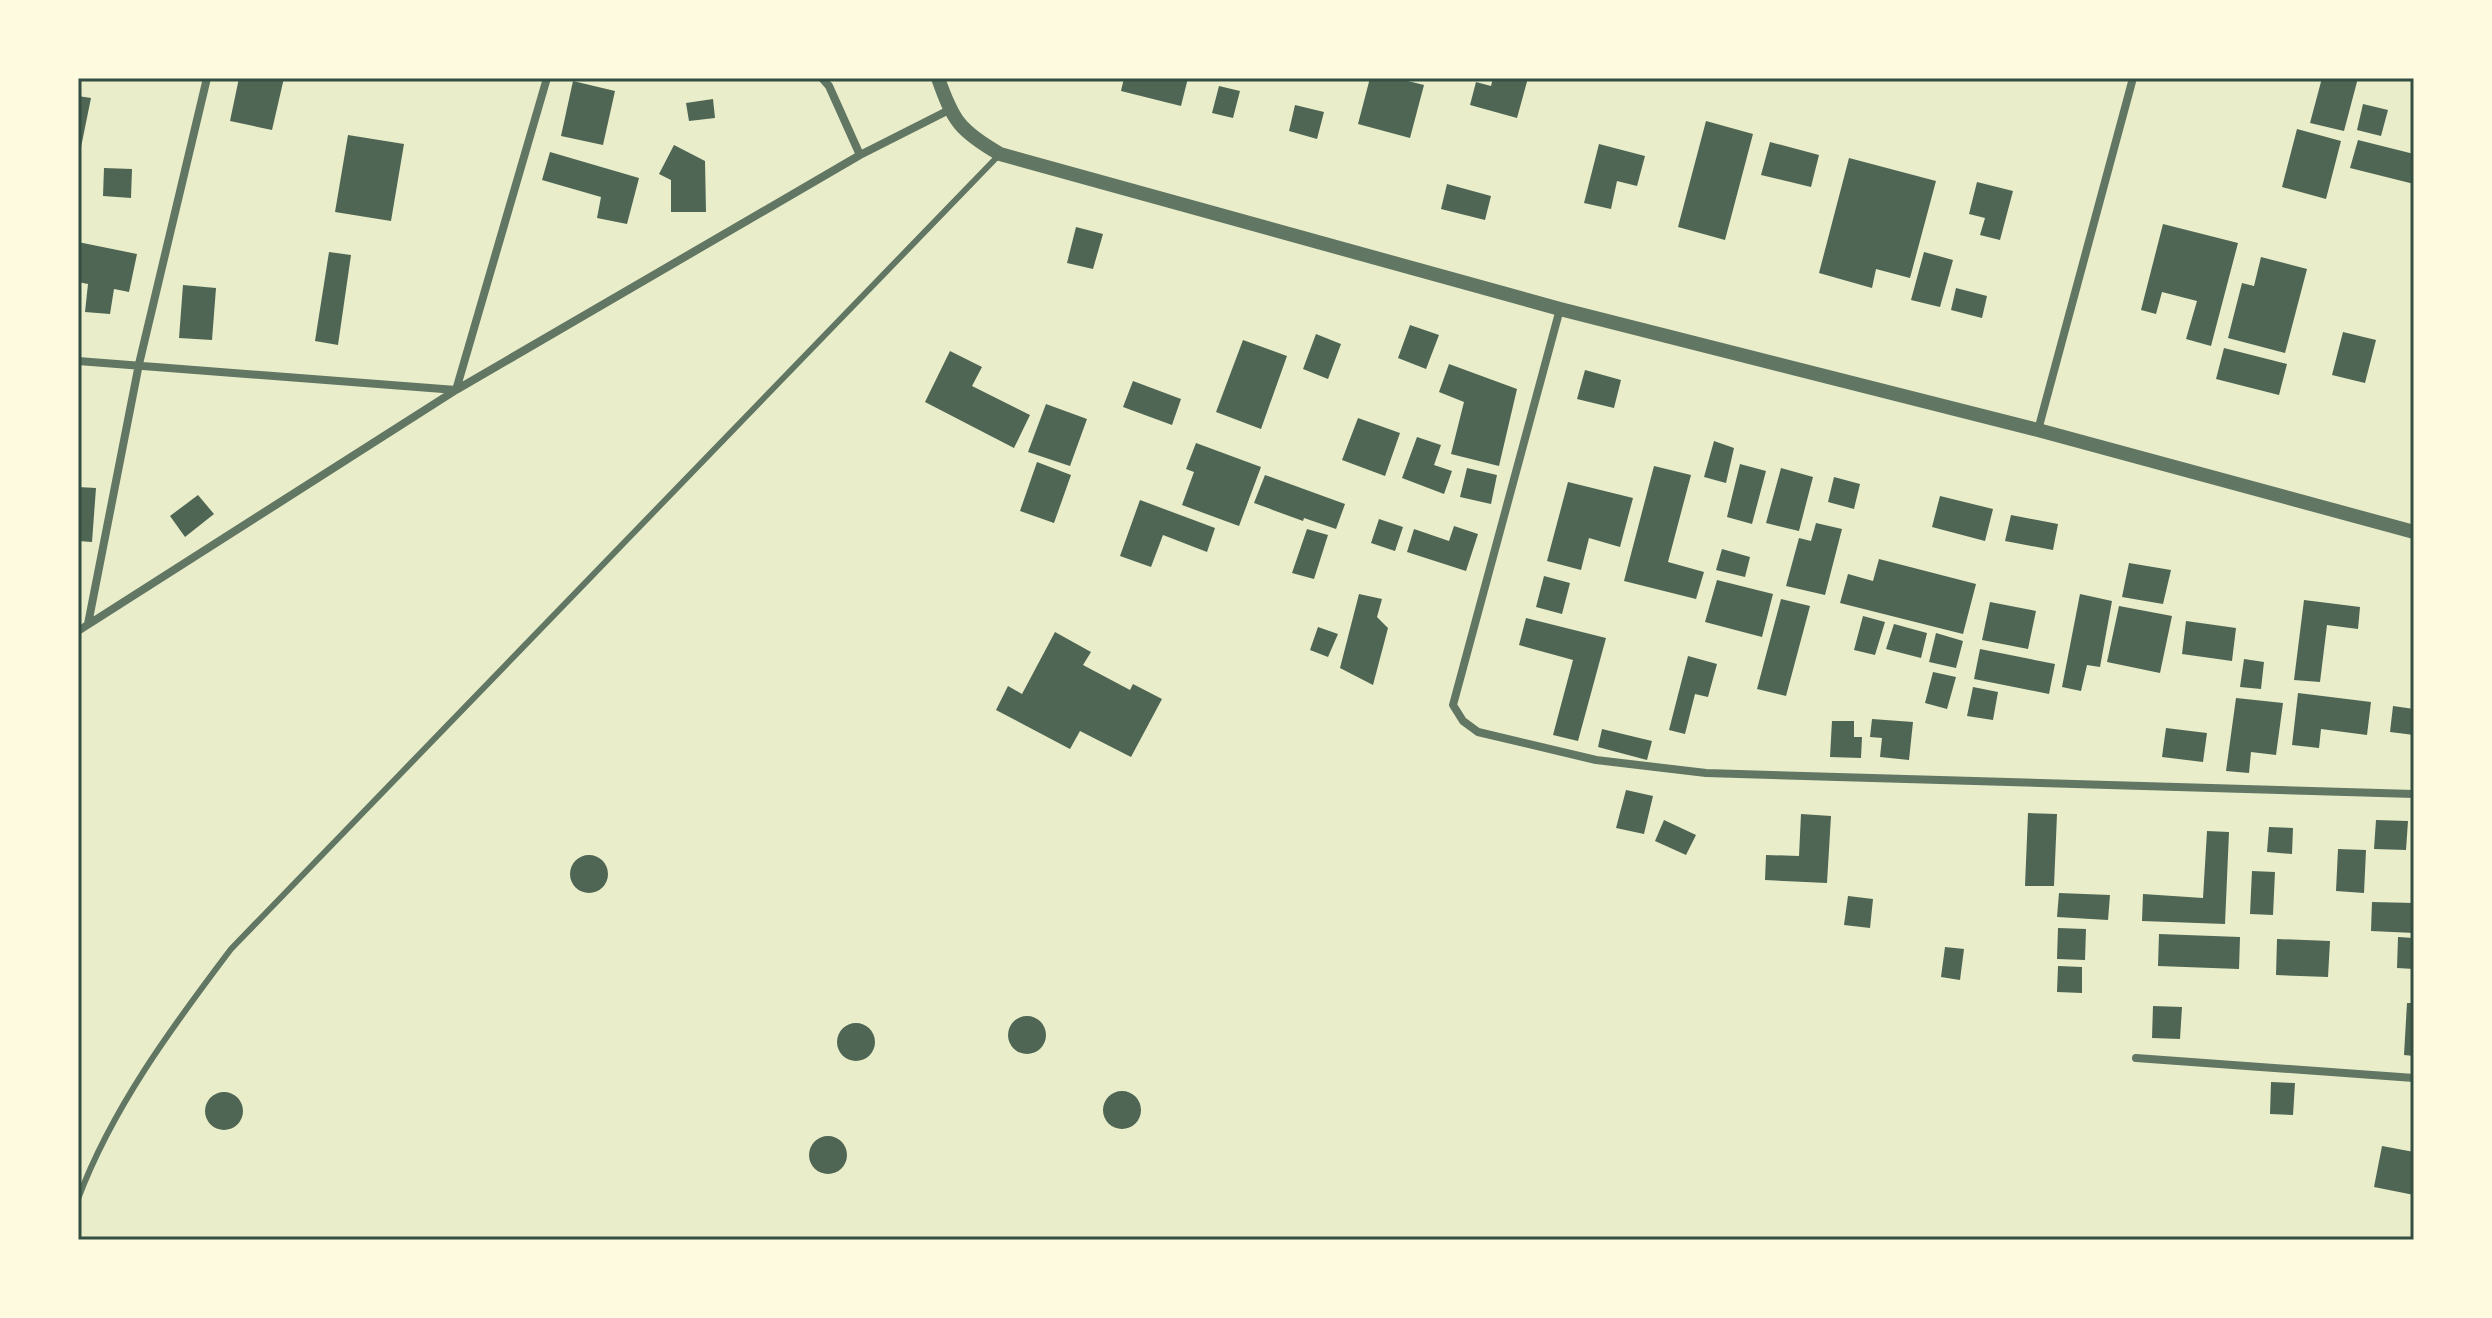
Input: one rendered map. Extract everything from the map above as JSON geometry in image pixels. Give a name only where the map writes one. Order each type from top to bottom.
[{"type":"street","points":[[88,624],[139,364],[207,78]]},
{"type":"street","points":[[456,390],[547,78]]},
{"type":"street","points":[[822,78],[829,86],[860,155]]},
{"type":"street","points":[[938,78],[949,110],[971,137],[1000,154],[1560,309],[2038,430],[2414,532]]},
{"type":"street","points":[[2038,430],[2133,78]]},
{"type":"street","points":[[78,631],[456,390],[860,155],[949,110]]},
{"type":"street","points":[[1560,309],[1453,705],[1463,721],[1478,732],[1596,760],[1706,773],[2414,794]]},
{"type":"street","points":[[78,361],[456,390]]},
{"type":"street","points":[[2136,1058],[2414,1078]]},
{"type":"lane","points":[[78,1199],[130,1093],[184,1011],[231,949],[1000,154]]},
{"type":"building","points":[[239,78],[284,78],[272,130],[230,121]]},
{"type":"building","points":[[1124,78],[1188,78],[1181,106],[1121,91]]},
{"type":"building","points":[[1370,78],[1396,78],[1424,85],[1410,138],[1358,124]]},
{"type":"building","points":[[1493,78],[1528,78],[1517,118],[1470,105],[1476,82],[1491,86]]},
{"type":"building","points":[[2322,78],[2358,78],[2344,131],[2310,123]]},
{"type":"building","points":[[573,81],[615,91],[603,145],[561,136]]},
{"type":"building","points":[[1219,86],[1240,91],[1233,118],[1212,113]]},
{"type":"building","points":[[78,96],[91,98],[79,157],[78,157]]},
{"type":"building","points":[[713,99],[715,118],[689,121],[686,103]]},
{"type":"building","points":[[2363,104],[2388,110],[2381,136],[2357,130]]},
{"type":"building","points":[[1295,105],[1324,112],[1317,139],[1289,131]]},
{"type":"building","points":[[1706,121],[1753,134],[1725,240],[1678,227]]},
{"type":"building","points":[[2297,129],[2341,141],[2326,199],[2282,187]]},
{"type":"building","points":[[348,135],[404,144],[391,221],[335,212]]},
{"type":"building","points":[[2358,140],[2414,154],[2414,184],[2350,168]]},
{"type":"building","points":[[1770,142],[1819,155],[1811,187],[1761,175]]},
{"type":"building","points":[[1599,144],[1645,156],[1637,186],[1617,181],[1611,209],[1584,203]]},
{"type":"building","points":[[674,145],[705,161],[706,212],[671,212],[671,180],[659,174]]},
{"type":"building","points":[[550,152],[639,178],[627,224],[597,218],[601,197],[542,180]]},
{"type":"building","points":[[1849,158],[1936,181],[1910,278],[1876,269],[1872,288],[1819,273]]},
{"type":"building","points":[[104,168],[132,169],[131,198],[103,196]]},
{"type":"building","points":[[1977,182],[2013,191],[2000,240],[1980,235],[1985,218],[1969,214]]},
{"type":"building","points":[[1447,184],[1491,196],[1485,220],[1441,209]]},
{"type":"building","points":[[2163,224],[2238,243],[2211,346],[2186,339],[2197,301],[2162,292],[2156,314],[2141,310]]},
{"type":"building","points":[[1076,227],[1103,234],[1093,269],[1067,263]]},
{"type":"building","points":[[78,242],[137,254],[129,292],[114,289],[110,314],[85,312],[88,284],[78,282]]},
{"type":"building","points":[[329,252],[351,255],[338,345],[315,341]]},
{"type":"building","points":[[1924,252],[1953,260],[1940,307],[1911,300]]},
{"type":"building","points":[[2261,257],[2307,269],[2285,353],[2228,338],[2242,283],[2254,286]]},
{"type":"building","points":[[183,285],[216,288],[212,340],[179,338]]},
{"type":"building","points":[[1956,288],[1987,296],[1982,318],[1951,310]]},
{"type":"building","points":[[1410,325],[1439,335],[1426,369],[1398,358]]},
{"type":"building","points":[[2343,332],[2376,340],[2365,383],[2332,375]]},
{"type":"building","points":[[1316,334],[1341,344],[1328,379],[1303,369]]},
{"type":"building","points":[[1243,340],[1287,356],[1261,429],[1216,412]]},
{"type":"building","points":[[2224,348],[2287,364],[2279,395],[2216,379]]},
{"type":"building","points":[[950,351],[982,367],[972,386],[1030,415],[1014,448],[925,402]]},
{"type":"building","points":[[1449,364],[1517,389],[1499,466],[1451,454],[1464,402],[1439,392]]},
{"type":"building","points":[[1585,370],[1621,380],[1614,408],[1577,399]]},
{"type":"building","points":[[1133,381],[1181,399],[1172,425],[1123,407]]},
{"type":"building","points":[[1046,404],[1087,419],[1070,466],[1028,452]]},
{"type":"building","points":[[1358,418],[1400,433],[1385,476],[1342,460]]},
{"type":"building","points":[[1417,437],[1441,445],[1434,465],[1452,471],[1444,494],[1402,478]]},
{"type":"building","points":[[1714,441],[1734,448],[1726,483],[1704,477]]},
{"type":"building","points":[[1196,443],[1261,467],[1239,526],[1182,505],[1194,472],[1186,469]]},
{"type":"building","points":[[1037,462],[1071,475],[1054,523],[1020,511]]},
{"type":"building","points":[[1740,464],[1766,471],[1752,524],[1727,517]]},
{"type":"building","points":[[1654,466],[1691,475],[1668,562],[1704,572],[1696,599],[1624,581]]},
{"type":"building","points":[[1467,468],[1497,475],[1491,504],[1460,497]]},
{"type":"building","points":[[1781,468],[1813,477],[1799,531],[1766,523]]},
{"type":"building","points":[[1265,475],[1345,504],[1336,529],[1254,503]]},
{"type":"building","points":[[1834,477],[1860,484],[1854,509],[1828,502]]},
{"type":"building","points":[[1568,482],[1633,498],[1620,547],[1589,538],[1581,570],[1547,561]]},
{"type":"building","points":[[78,487],[96,488],[92,542],[78,541]]},
{"type":"building","points":[[198,495],[214,514],[185,537],[170,516]]},
{"type":"building","points":[[1940,496],[1993,509],[1985,541],[1932,527]]},
{"type":"building","points":[[1140,500],[1215,528],[1207,552],[1163,535],[1151,567],[1120,556]]},
{"type":"building","points":[[2011,515],[2058,524],[2053,550],[2005,541]]},
{"type":"building","points":[[1379,519],[1403,527],[1395,551],[1371,543]]},
{"type":"building","points":[[1816,523],[1842,529],[1825,595],[1786,586],[1799,538],[1811,541]]},
{"type":"building","points":[[1454,526],[1478,534],[1466,571],[1407,552],[1414,529],[1449,541]]},
{"type":"building","points":[[1307,529],[1328,535],[1314,579],[1292,573]]},
{"type":"building","points":[[1722,549],[1750,557],[1745,577],[1716,570]]},
{"type":"building","points":[[1879,559],[1976,584],[1963,634],[1840,603],[1848,574],[1873,581]]},
{"type":"building","points":[[2129,563],[2171,570],[2163,604],[2122,597]]},
{"type":"building","points":[[1544,576],[1570,583],[1562,614],[1536,607]]},
{"type":"building","points":[[1717,580],[1773,594],[1762,637],[1705,622]]},
{"type":"building","points":[[1359,594],[1382,599],[1377,617],[1388,628],[1373,685],[1340,668]]},
{"type":"building","points":[[2080,594],[2112,601],[2100,667],[2087,665],[2081,691],[2062,687]]},
{"type":"building","points":[[1781,599],[1810,606],[1786,696],[1757,689]]},
{"type":"building","points":[[2304,600],[2360,607],[2358,629],[2327,625],[2320,682],[2294,680]]},
{"type":"building","points":[[1990,602],[2036,611],[2028,649],[1982,640]]},
{"type":"building","points":[[2119,606],[2172,616],[2160,673],[2107,662]]},
{"type":"building","points":[[1863,616],[1885,622],[1875,655],[1854,650]]},
{"type":"building","points":[[1526,618],[1606,638],[1578,741],[1553,735],[1573,660],[1519,645]]},
{"type":"building","points":[[2186,621],[2236,628],[2232,661],[2182,654]]},
{"type":"building","points":[[1894,624],[1927,633],[1921,658],[1886,649]]},
{"type":"building","points":[[1318,627],[1338,634],[1328,657],[1310,650]]},
{"type":"building","points":[[1055,632],[1091,652],[1083,665],[1130,690],[1133,684],[1162,699],[1131,757],[1080,731],[1070,749],[996,710],[1008,686],[1022,694]]},
{"type":"building","points":[[1936,633],[1963,641],[1956,668],[1929,662]]},
{"type":"building","points":[[1980,649],[2055,664],[2049,694],[1974,679]]},
{"type":"building","points":[[1688,656],[1717,664],[1708,697],[1695,694],[1685,734],[1669,730]]},
{"type":"building","points":[[2244,659],[2264,662],[2261,689],[2240,687]]},
{"type":"building","points":[[1933,672],[1956,677],[1947,709],[1925,703]]},
{"type":"building","points":[[1973,687],[1998,692],[1993,720],[1967,716]]},
{"type":"building","points":[[2298,693],[2371,702],[2367,735],[2321,729],[2319,748],[2292,745]]},
{"type":"building","points":[[2236,698],[2283,703],[2276,755],[2251,752],[2249,773],[2226,771]]},
{"type":"building","points":[[2393,706],[2414,709],[2414,735],[2390,732]]},
{"type":"building","points":[[1872,719],[1913,722],[1909,760],[1880,757],[1882,738],[1870,737]]},
{"type":"building","points":[[1832,721],[1854,721],[1854,737],[1862,737],[1861,758],[1830,757]]},
{"type":"building","points":[[2166,728],[2207,733],[2203,762],[2162,757]]},
{"type":"building","points":[[1602,729],[1652,741],[1647,760],[1598,747]]},
{"type":"building","points":[[1626,790],[1653,796],[1644,834],[1616,828]]},
{"type":"building","points":[[2028,813],[2057,814],[2054,886],[2025,886]]},
{"type":"building","points":[[1801,814],[1831,816],[1827,883],[1765,880],[1766,855],[1799,856]]},
{"type":"building","points":[[1664,820],[1696,835],[1686,855],[1655,841]]},
{"type":"building","points":[[2376,820],[2408,821],[2406,850],[2374,849]]},
{"type":"building","points":[[2269,827],[2293,828],[2292,854],[2267,852]]},
{"type":"building","points":[[2207,831],[2229,832],[2225,924],[2142,921],[2143,894],[2203,898]]},
{"type":"building","points":[[2338,849],[2366,850],[2364,893],[2336,891]]},
{"type":"building","points":[[589,855],[602,861],[608,874],[602,887],[589,893],[576,887],[570,874],[576,861]]},
{"type":"building","points":[[2252,871],[2275,872],[2273,915],[2250,914]]},
{"type":"building","points":[[2059,893],[2110,895],[2108,920],[2057,917]]},
{"type":"building","points":[[1848,896],[1873,899],[1870,928],[1844,925]]},
{"type":"building","points":[[2372,902],[2414,903],[2414,933],[2371,931]]},
{"type":"building","points":[[2058,928],[2086,929],[2085,960],[2057,959]]},
{"type":"building","points":[[2159,934],[2240,937],[2239,969],[2158,966]]},
{"type":"building","points":[[2398,937],[2414,938],[2414,969],[2397,968]]},
{"type":"building","points":[[2277,939],[2330,941],[2328,977],[2276,975]]},
{"type":"building","points":[[1945,947],[1964,949],[1960,980],[1941,977]]},
{"type":"building","points":[[2058,966],[2082,967],[2082,993],[2057,992]]},
{"type":"building","points":[[2407,1003],[2414,1003],[2414,1056],[2404,1055]]},
{"type":"building","points":[[2153,1006],[2182,1007],[2180,1039],[2152,1038]]},
{"type":"building","points":[[1027,1016],[1040,1022],[1046,1035],[1040,1048],[1027,1054],[1014,1048],[1008,1035],[1014,1022]]},
{"type":"building","points":[[856,1023],[869,1029],[875,1042],[869,1055],[856,1061],[843,1055],[837,1042],[843,1029]]},
{"type":"building","points":[[2271,1082],[2295,1083],[2293,1115],[2270,1114]]},
{"type":"building","points":[[1122,1091],[1135,1097],[1141,1110],[1135,1123],[1122,1129],[1109,1123],[1103,1110],[1109,1097]]},
{"type":"building","points":[[224,1092],[237,1098],[243,1111],[237,1124],[224,1130],[211,1124],[205,1111],[211,1098]]},
{"type":"building","points":[[828,1136],[841,1142],[847,1155],[841,1168],[828,1174],[815,1168],[809,1155],[815,1142]]},
{"type":"building","points":[[2382,1146],[2414,1152],[2414,1195],[2374,1187]]}]
